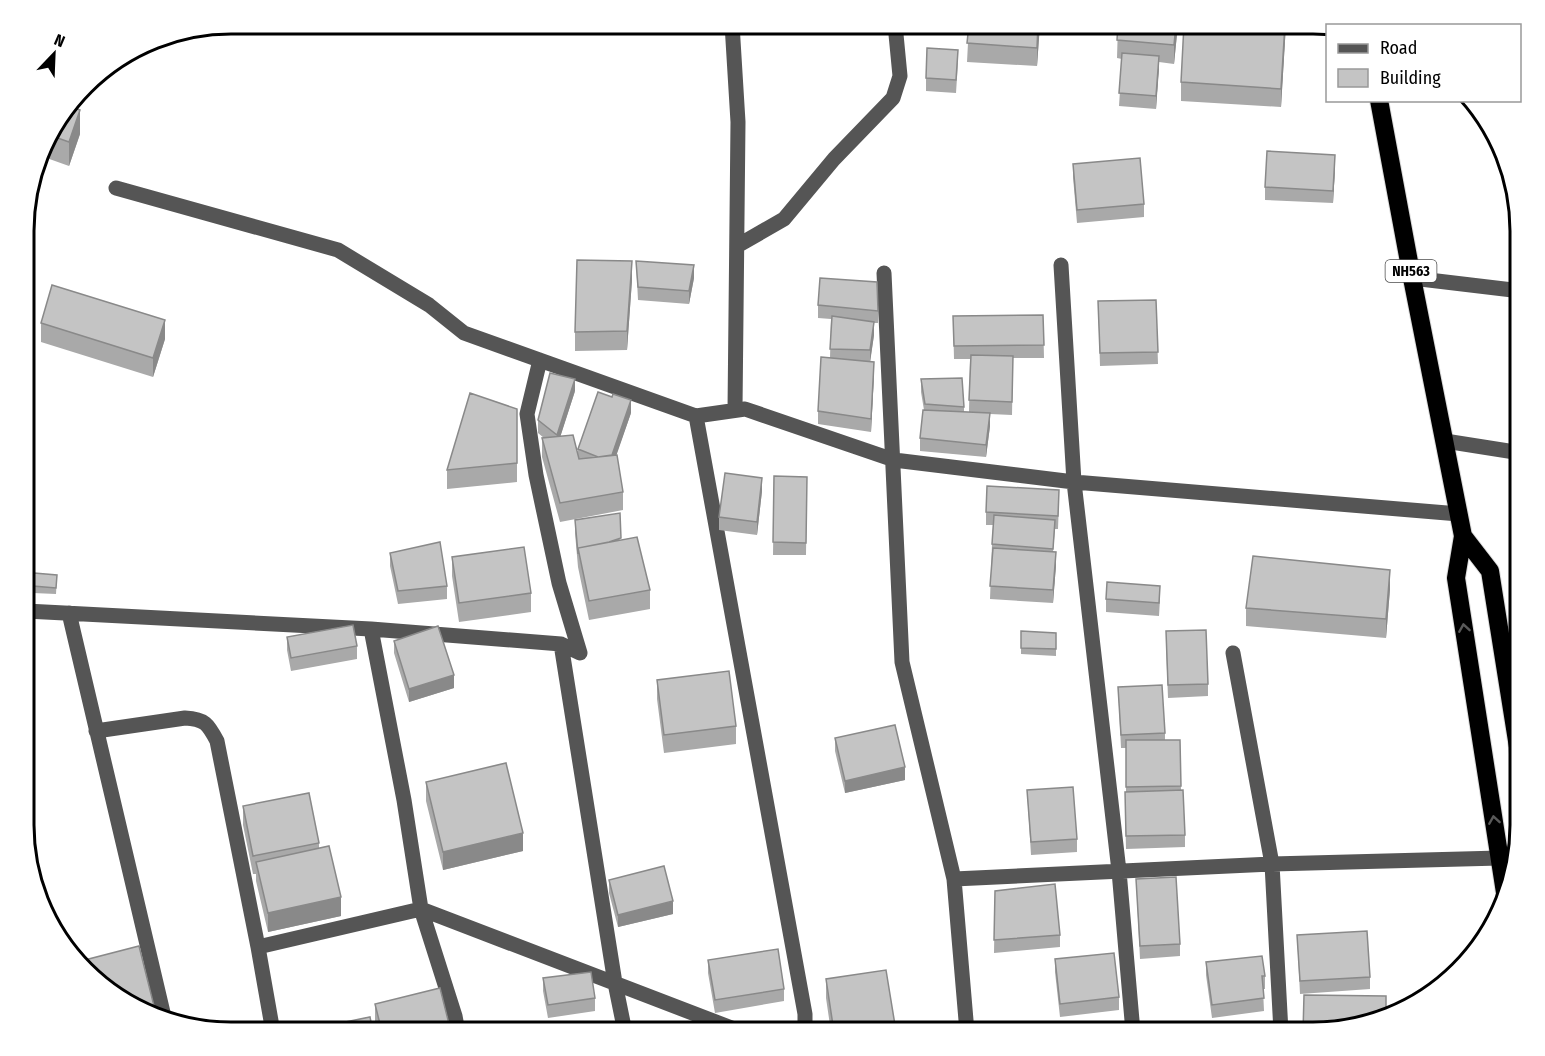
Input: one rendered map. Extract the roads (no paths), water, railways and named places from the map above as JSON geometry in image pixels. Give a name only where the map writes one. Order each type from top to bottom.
[{"type":"highway","name":"NH563","points":[[1379,102],[1463,536],[1456,578],[1503,878]]},
{"type":"highway","name":"NH563","points":[[1463,536],[1490,571],[1510,686]]},
{"type":"street","points":[[733,34],[738,122],[735,410]]},
{"type":"street","points":[[737,246],[784,219],[834,159],[893,98],[900,76],[896,35]]},
{"type":"street","points":[[116,188],[338,250],[429,305],[464,333],[696,416],[745,409],[894,460],[1074,482],[1459,514]]},
{"type":"street","points":[[1061,265],[1074,482],[1119,871],[1132,1022]]},
{"type":"street","points":[[884,273],[902,662],[954,879],[966,1022]]},
{"type":"street","points":[[1412,278],[1510,290]]},
{"type":"street","points":[[35,611],[372,629],[561,644],[580,654],[556,572],[526,414],[540,360]]},
{"type":"street","points":[[696,416],[805,1022]]},
{"type":"street","points":[[1445,441],[1510,451]]},
{"type":"street","points":[[69,613],[162,1009]]},
{"type":"street","points":[[372,629],[422,909],[456,1021]]},
{"type":"street","points":[[561,644],[623,1021]]},
{"type":"street","points":[[1233,652],[1272,864],[1280,1022]]},
{"type":"street","points":[[96,730],[185,718],[199,719],[209,726],[217,741],[271,1021]]},
{"type":"street","points":[[954,879],[1272,864],[1500,858]]},
{"type":"street","points":[[258,947],[422,909],[715,1021]]}]
